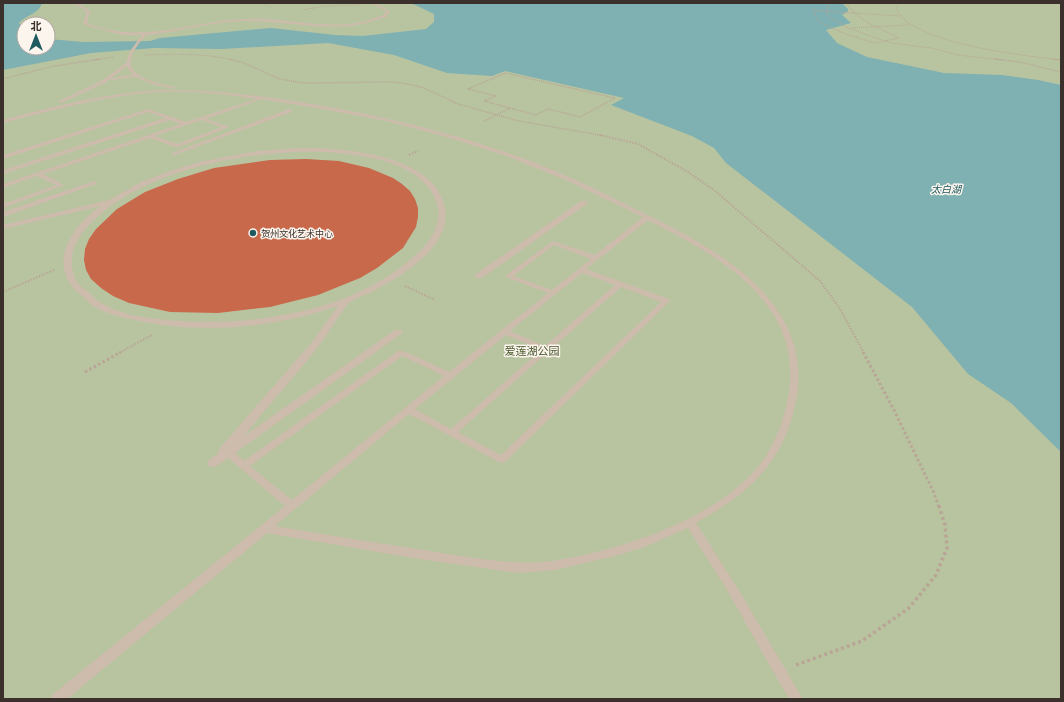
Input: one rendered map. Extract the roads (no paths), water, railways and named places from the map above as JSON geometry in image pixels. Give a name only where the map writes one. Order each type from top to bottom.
[{"type":"street","points":[[173,154],[289,111]]},
{"type":"street","points":[[323,150],[361,154],[394,162],[420,175],[438,193],[444,214],[437,237],[414,262],[376,286],[347,299],[295,314],[240,323],[184,325],[136,318],[98,305],[75,286],[66,265],[70,243],[86,221],[111,201],[132,189],[155,179],[196,165],[239,156],[282,151],[323,150]]},
{"type":"street","points":[[3,215],[94,183]]},
{"type":"street","points":[[3,227],[111,201]]},
{"type":"street","points":[[479,276],[584,203]]},
{"type":"street","points":[[347,299],[315,344],[213,463],[398,332]]},
{"type":"lane","points":[[76,3],[88,11],[88,16],[85,22],[86,24],[125,34],[145,33],[243,20],[264,20],[324,26],[349,25],[366,22],[385,16],[388,11],[372,3]]},
{"type":"lane","points":[[3,122],[48,108],[85,92],[106,80],[128,63],[131,55],[145,33]]},
{"type":"lane","points":[[128,63],[136,76]]},
{"type":"lane","points":[[106,80],[118,77],[136,76],[155,84],[193,91],[263,98],[343,110],[406,124],[442,134],[541,167],[670,228],[713,256],[753,286],[770,304],[791,346],[796,366],[795,386],[790,411],[782,434],[770,455],[753,479],[717,507],[690,522],[613,553],[565,564],[519,568],[450,559],[265,528]]},
{"type":"lane","points":[[139,93],[155,87],[155,84]]},
{"type":"lane","points":[[48,108],[100,98],[139,93],[193,91]]},
{"type":"lane","points":[[85,92],[88,96],[100,98]]},
{"type":"lane","points":[[3,186],[263,98]]},
{"type":"lane","points":[[3,157],[148,110],[186,124]]},
{"type":"lane","points":[[3,172],[170,118]]},
{"type":"lane","points":[[150,136],[177,146],[228,128],[202,119]]},
{"type":"lane","points":[[82,147],[97,154]]},
{"type":"lane","points":[[3,206],[61,185],[37,174]]},
{"type":"lane","points":[[57,699],[450,376],[647,217]]},
{"type":"lane","points":[[554,293],[508,276],[552,243],[596,258]]},
{"type":"lane","points":[[409,410],[502,460],[666,301],[582,270]]},
{"type":"lane","points":[[452,433],[620,284]]},
{"type":"lane","points":[[505,332],[546,349]]},
{"type":"lane","points":[[244,466],[401,353],[450,376]]},
{"type":"lane","points":[[228,453],[292,506]]},
{"type":"lane","points":[[690,522],[731,587],[786,683],[797,699]]},
{"type":"water","name":"太白湖","points":[[3,3],[42,3],[38,10],[28,16],[16,16],[16,56],[56,56],[56,40],[84,42],[150,41],[160,38],[271,28],[335,35],[363,36],[426,29],[434,22],[434,14],[411,3],[843,4],[848,11],[842,15],[851,23],[826,30],[837,43],[867,57],[944,73],[1002,75],[1061,85],[1061,452],[1011,403],[968,374],[912,307],[726,163],[714,148],[692,136],[611,105],[624,98],[505,71],[492,76],[447,73],[394,55],[328,43],[222,49],[154,48],[91,53],[3,70]]},
{"type":"place","name":"贺州文化艺术中心","points":[[253,233]]},
{"type":"park label","name":"爱莲湖公园","points":[[532,351]]}]
